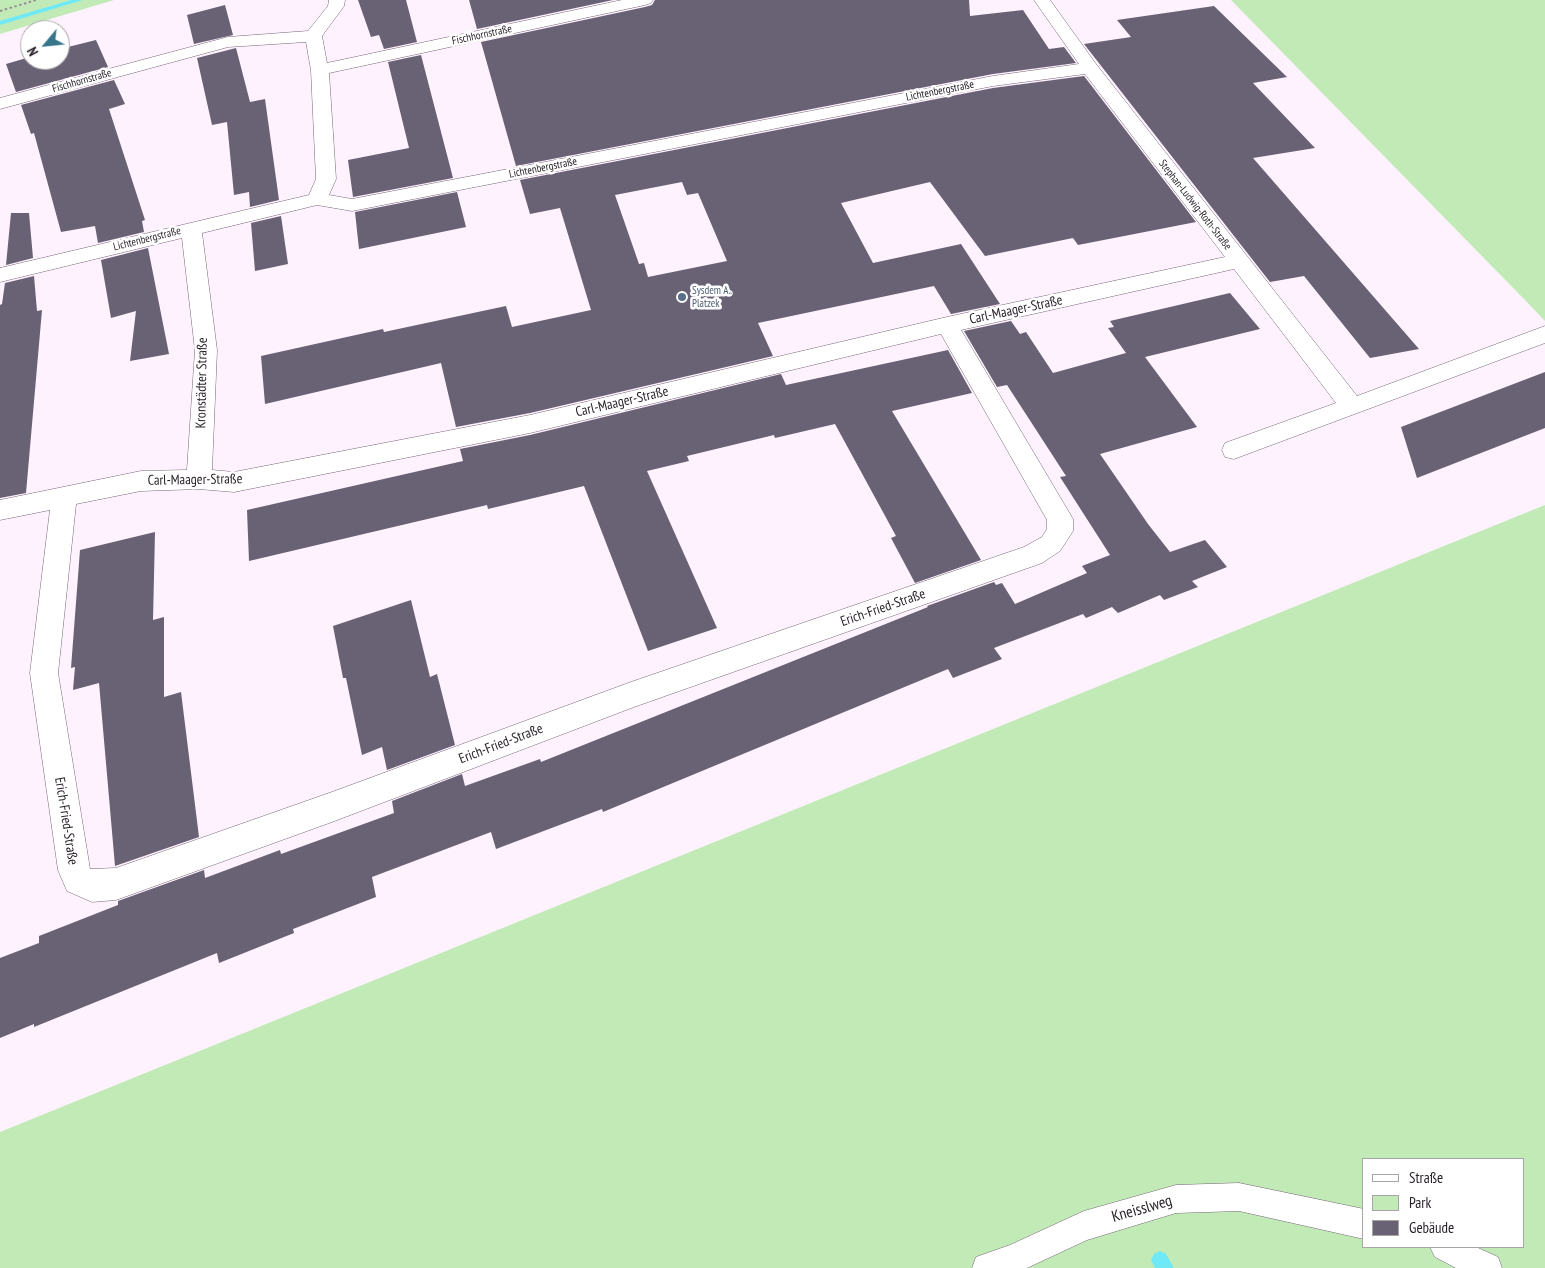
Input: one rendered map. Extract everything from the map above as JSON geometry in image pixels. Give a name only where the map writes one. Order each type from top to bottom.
[{"type":"street","points":[[317,199],[326,179],[320,70],[313,36],[336,6],[337,0]]},
{"type":"street","name":"Fischhornstraße","points":[[320,70],[645,0]]},
{"type":"street","name":"Stephan-Ludwig-Roth-Straße","points":[[1042,0],[1090,68],[1238,262],[1352,407]]},
{"type":"street","name":"Fischhornstraße","points":[[0,104],[139,64],[228,42],[313,36]]},
{"type":"street","name":"Lichtenbergstraße","points":[[0,275],[317,199],[352,205],[993,81],[1090,68]]},
{"type":"street","name":"Kronstädter Straße","points":[[191,228],[206,350],[200,479]]},
{"type":"street","name":"Carl-Maager-Straße","points":[[0,510],[141,481],[200,479],[234,482],[530,424],[947,325],[1238,262]]},
{"type":"street","name":"Erich-Fried-Straße","points":[[64,496],[44,673],[74,870],[78,880],[92,886],[116,884],[332,807],[631,695],[1033,555],[1051,544],[1060,531],[1060,519],[947,325]]},
{"type":"street","points":[[1234,450],[1545,334]]},
{"type":"lane","name":"Kneisslweg","points":[[987,1268],[1015,1258],[1084,1226],[1176,1198],[1238,1197],[1362,1224]]},
{"type":"lane","points":[[1447,1248],[1487,1268]]},
{"type":"path","points":[[0,11],[36,0]]},
{"type":"green space","points":[[0,0],[114,0],[47,20],[20,20],[20,28],[0,34]]},
{"type":"green space","points":[[1231,0],[1545,0],[1545,321],[1524,299]]},
{"type":"green space","points":[[1545,505],[1545,1268],[0,1268],[0,1132]]},
{"type":"building","points":[[358,0],[406,0],[417,42],[384,49],[379,35],[371,37]]},
{"type":"building","points":[[469,0],[613,0],[477,29]]},
{"type":"building","points":[[655,0],[969,0],[970,16],[1023,10],[1049,49],[1064,47],[1076,63],[993,74],[516,166],[481,42],[645,7],[652,5]]},
{"type":"building","points":[[225,5],[233,35],[194,44],[187,15]]},
{"type":"building","points":[[1214,6],[1287,77],[1253,83],[1315,148],[1253,158],[1419,349],[1370,358],[1304,276],[1270,282],[1084,44],[1131,37],[1117,20]]},
{"type":"building","points":[[96,40],[108,67],[16,92],[6,64],[20,60],[20,70],[70,70],[70,46]]},
{"type":"building","points":[[236,48],[250,102],[265,99],[279,200],[250,207],[249,192],[234,195],[227,122],[212,125],[197,58]]},
{"type":"building","points":[[421,55],[453,178],[353,197],[348,160],[409,148],[388,62]]},
{"type":"building","points":[[1084,76],[1196,222],[1078,245],[1073,238],[985,256],[930,182],[841,203],[873,263],[961,244],[1000,304],[951,314],[934,286],[758,323],[773,356],[530,413],[456,427],[441,363],[265,404],[261,356],[383,329],[384,332],[506,306],[512,327],[591,310],[560,208],[530,214],[520,180],[993,88]],"holes":[[[682,182],[687,195],[698,193],[727,261],[648,277],[644,263],[639,264],[615,195]]]},
{"type":"building","points":[[114,80],[125,104],[109,109],[145,220],[142,221],[144,232],[98,243],[95,226],[61,232],[34,133],[31,134],[21,105]]},
{"type":"building","points":[[457,192],[466,227],[359,249],[355,212]]},
{"type":"building","points":[[11,213],[29,213],[33,258],[6,265]]},
{"type":"building","points":[[281,216],[288,264],[255,271],[251,223]]},
{"type":"building","points":[[148,248],[169,354],[130,361],[136,311],[111,318],[101,260]]},
{"type":"building","points":[[34,276],[37,311],[42,310],[26,493],[0,498],[0,305],[2,304],[5,283]]},
{"type":"building","points":[[1230,293],[1260,329],[1145,357],[1197,427],[1100,454],[1148,524],[1170,552],[1205,540],[1227,567],[1192,581],[1198,587],[1164,600],[1160,595],[1118,613],[1112,607],[1086,618],[1083,614],[994,648],[1002,659],[953,678],[948,669],[603,812],[602,809],[496,849],[491,832],[372,877],[376,897],[293,929],[294,933],[219,963],[217,953],[34,1027],[34,1024],[0,1038],[0,958],[39,943],[39,936],[118,905],[118,901],[204,870],[205,878],[280,850],[281,854],[394,813],[392,801],[462,774],[465,786],[540,759],[541,762],[927,606],[994,582],[996,585],[1002,583],[1015,604],[1087,573],[1082,566],[1110,555],[1060,477],[1066,476],[1007,385],[997,387],[964,331],[1011,321],[1020,334],[1026,332],[1053,373],[1126,353],[1108,328],[1114,327],[1110,321]]},
{"type":"building","points":[[948,350],[972,393],[892,411],[981,560],[915,583],[891,538],[896,536],[835,424],[775,438],[774,435],[687,456],[689,461],[647,471],[717,628],[648,651],[584,486],[488,509],[487,505],[249,561],[247,510],[463,461],[460,449],[530,435],[781,374],[786,385]]},
{"type":"building","points":[[1545,372],[1545,428],[1417,478],[1401,427]]},
{"type":"building","points":[[155,532],[153,620],[164,617],[164,697],[181,692],[199,837],[115,866],[99,683],[73,690],[75,667],[71,668],[80,550]]},
{"type":"building","points":[[411,600],[430,677],[437,674],[455,745],[387,770],[382,747],[362,755],[346,678],[343,678],[333,626]]},
{"type":"waterway","points":[[0,23],[79,0]]},
{"type":"waterway","points":[[1160,1260],[1165,1268]]},
{"type":"place","name":"Sysdem A. Platzek","points":[[682,297]]}]
